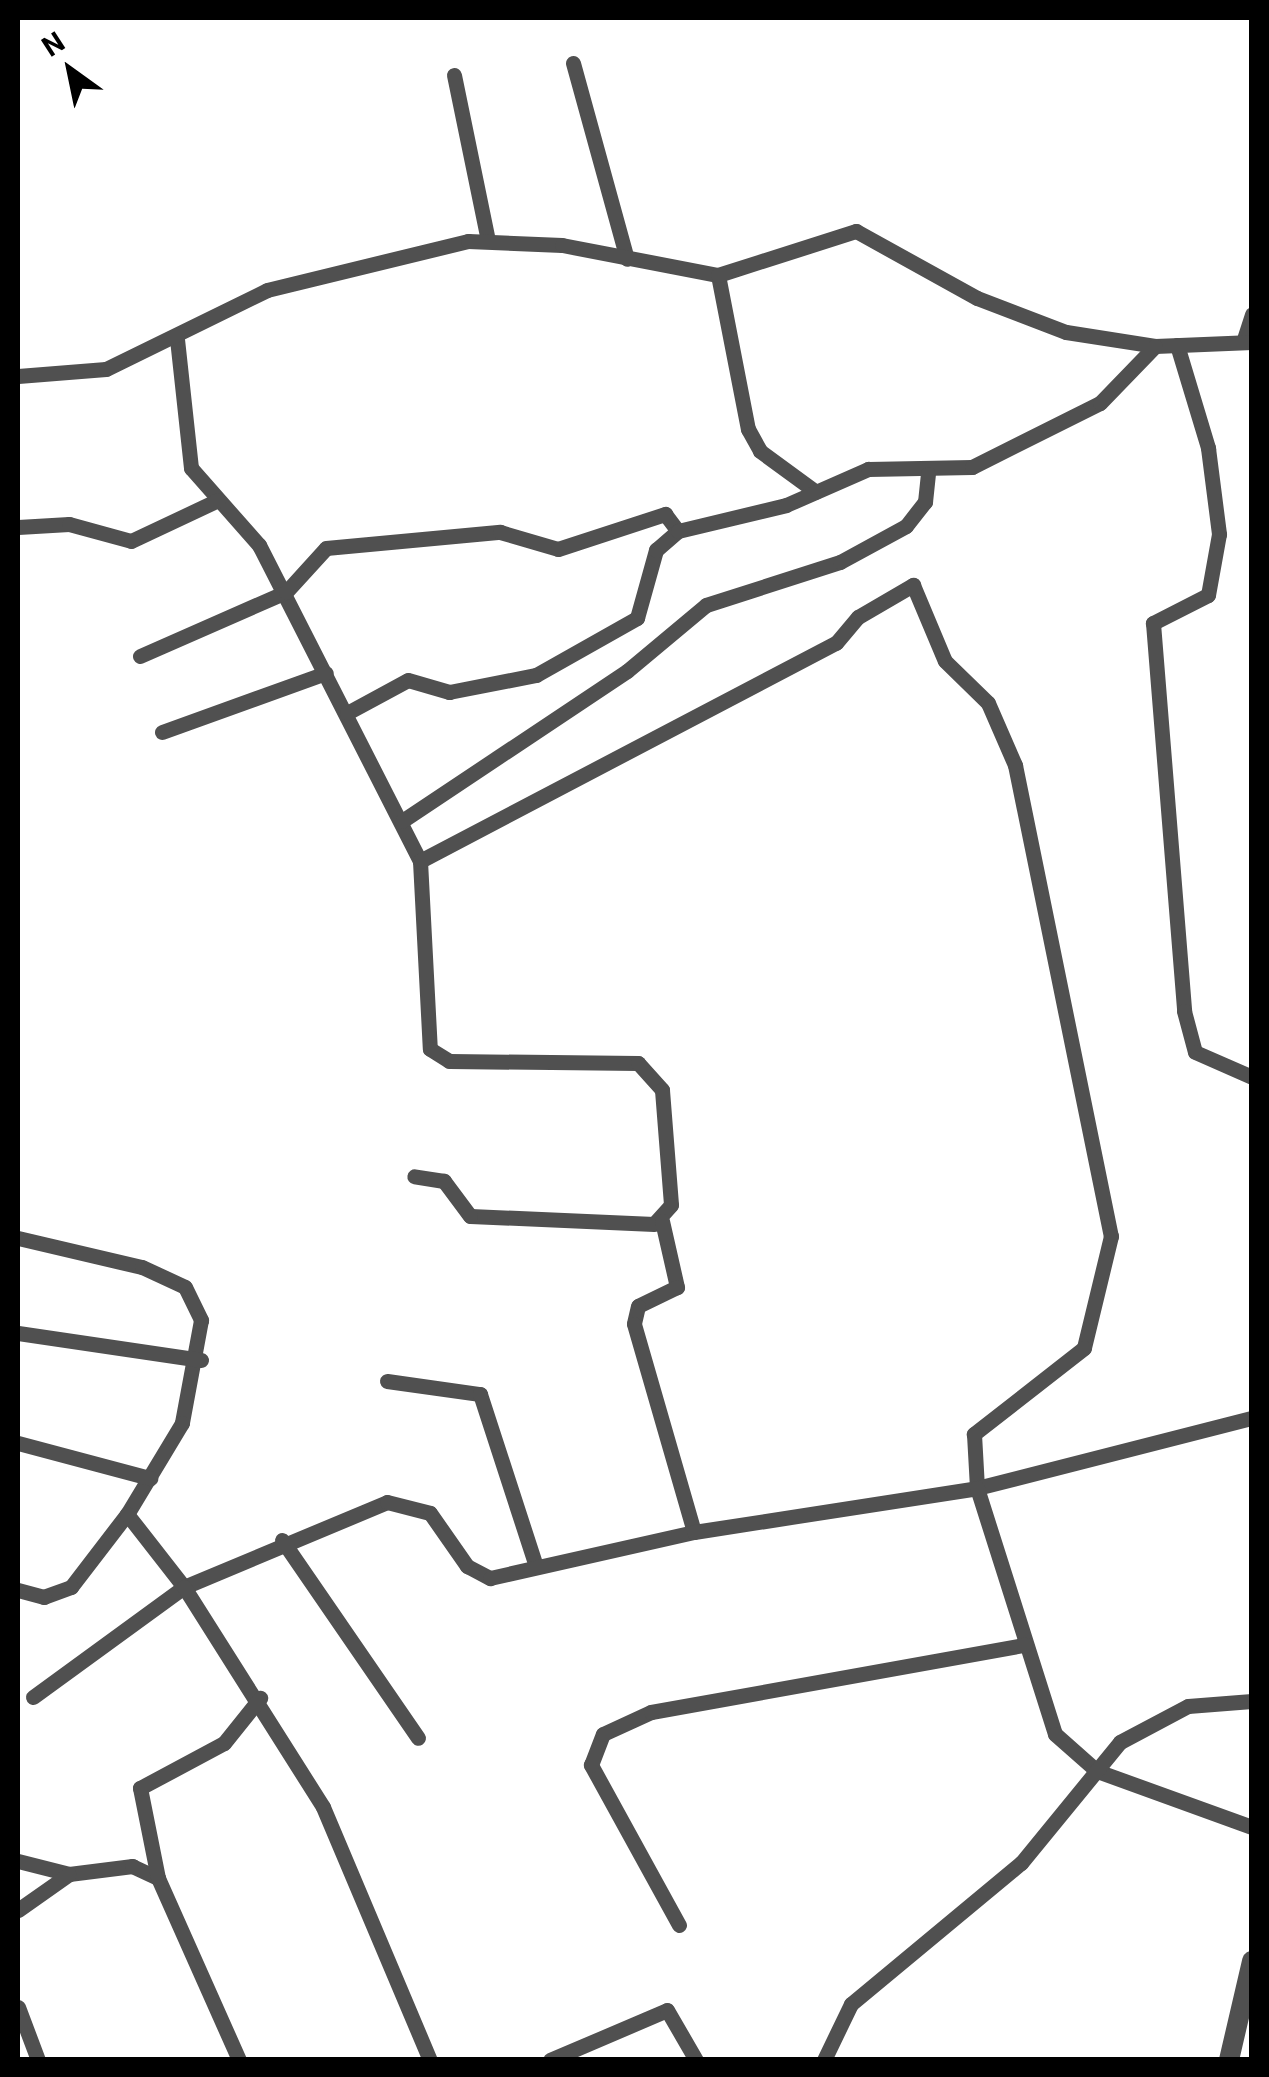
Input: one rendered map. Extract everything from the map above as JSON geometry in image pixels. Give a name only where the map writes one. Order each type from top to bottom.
[{"type":"street","points":[[574,63],[627,259]]},
{"type":"street","points":[[454,75],[488,241]]},
{"type":"street","points":[[18,376],[106,370],[307,276],[488,241],[718,275],[856,231],[1017,316],[1155,346],[1248,341],[1252,314]]},
{"type":"street","points":[[718,275],[748,429],[760,451],[816,492]]},
{"type":"street","points":[[177,339],[185,448],[286,592],[420,861],[430,1049],[449,1060],[650,1068],[665,1128],[670,1205],[662,1221],[677,1287],[638,1306],[634,1324],[694,1532]]},
{"type":"street","points":[[1177,344],[1208,448],[1219,534],[1208,595],[1153,623],[1184,1010],[1195,1052],[1252,1077]]},
{"type":"street","points":[[347,713],[408,680],[439,692],[495,686],[577,656],[637,618],[656,550],[678,531],[816,492],[868,469],[928,474],[972,467],[1059,427],[1128,381],[1155,346]]},
{"type":"street","points":[[402,821],[628,670],[706,604],[840,562],[906,526],[925,502],[928,474]]},
{"type":"street","points":[[18,528],[69,524],[131,541],[218,500]]},
{"type":"street","points":[[140,656],[286,592],[316,554],[367,540],[500,532],[558,549],[665,514],[678,531]]},
{"type":"street","points":[[420,861],[836,643],[900,588],[918,590],[945,661],[988,703],[1015,765],[1111,1236],[1084,1348],[974,1434],[977,1488],[1055,1734],[1097,1771],[1252,1827]]},
{"type":"street","points":[[162,732],[326,673]]},
{"type":"street","points":[[414,1176],[444,1181],[470,1216],[662,1221]]},
{"type":"street","points":[[18,1238],[111,1256],[185,1287],[200,1310],[200,1360],[182,1423],[127,1514],[71,1587],[44,1598],[18,1590]]},
{"type":"street","points":[[18,1333],[200,1360]]},
{"type":"street","points":[[387,1381],[480,1394],[536,1566]]},
{"type":"street","points":[[33,1698],[184,1587],[356,1510],[412,1503],[478,1575],[694,1532],[977,1488],[1252,1418]]},
{"type":"street","points":[[18,1443],[150,1478]]},
{"type":"street","points":[[127,1514],[184,1587],[260,1698],[322,1807],[430,2060]]},
{"type":"street","points":[[282,1540],[418,1738]]},
{"type":"street","points":[[679,1925],[592,1765],[603,1734],[651,1712],[1024,1645]]},
{"type":"street","points":[[239,2060],[158,1878],[140,1788],[224,1743],[260,1698]]},
{"type":"street","points":[[824,2060],[852,2004],[1021,1863],[1097,1771],[1148,1722],[1205,1702],[1252,1701]]},
{"type":"street","points":[[18,1862],[69,1874],[132,1866],[158,1878]]},
{"type":"street","points":[[18,1910],[69,1874]]},
{"type":"street","points":[[1229,2060],[1252,1961]]},
{"type":"street","points":[[18,2007],[38,2060]]},
{"type":"street","points":[[550,2060],[667,2010],[696,2060]]}]
